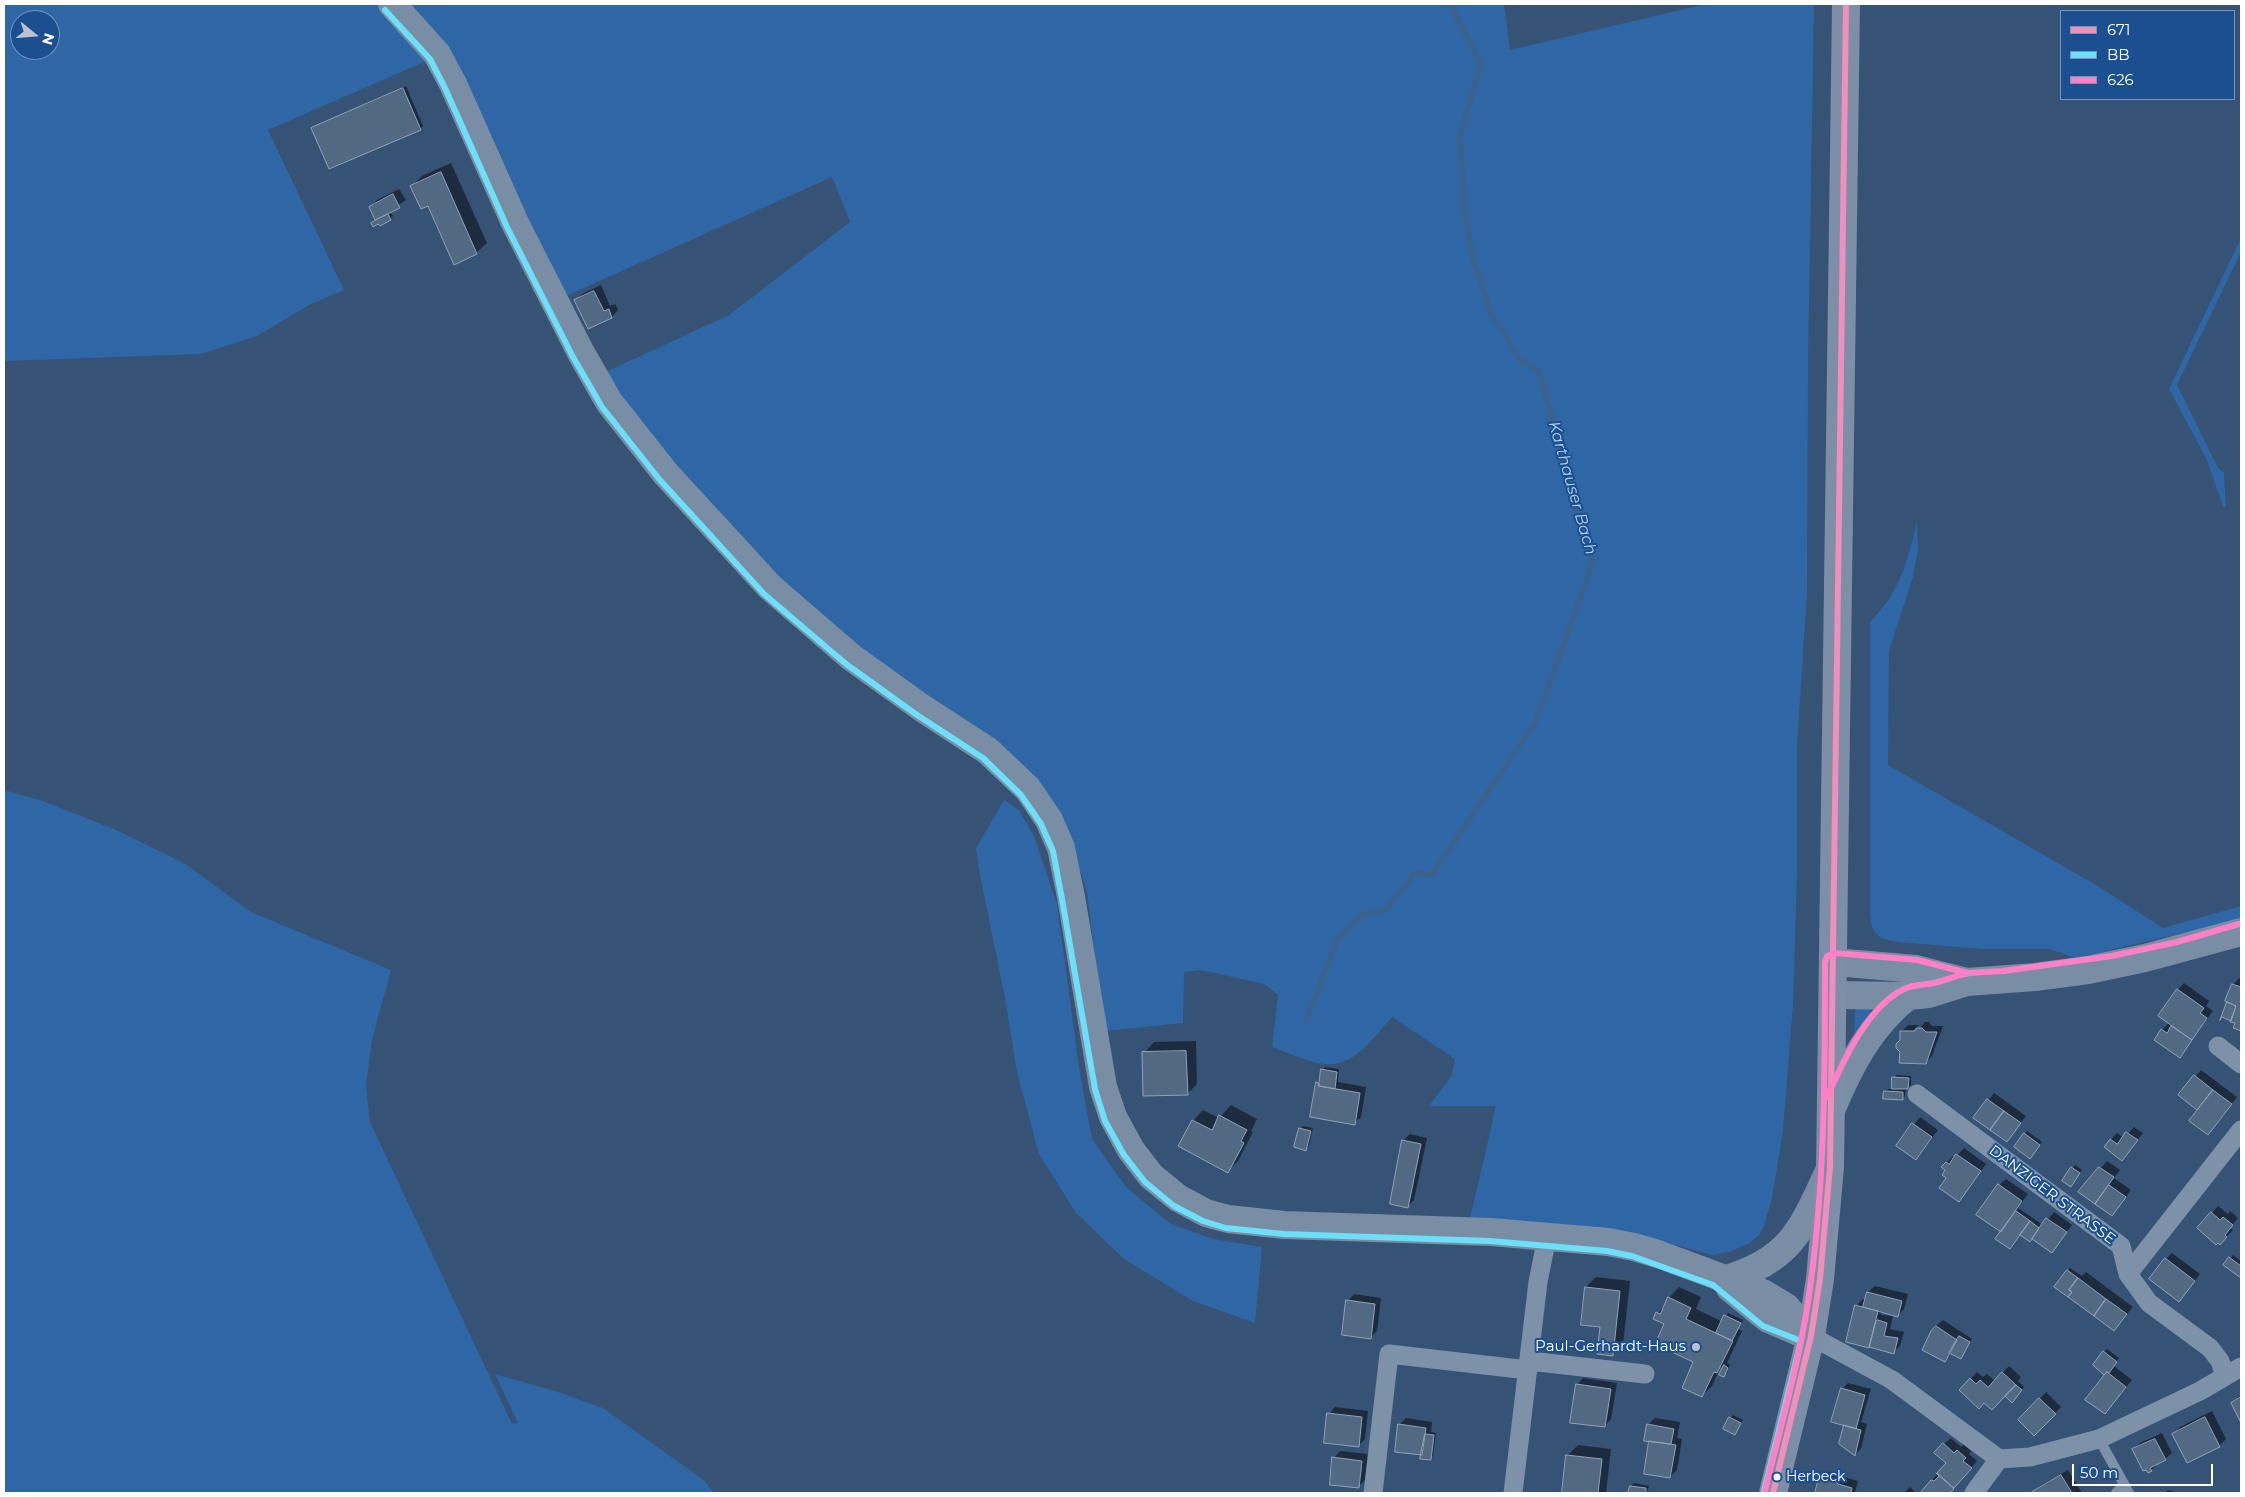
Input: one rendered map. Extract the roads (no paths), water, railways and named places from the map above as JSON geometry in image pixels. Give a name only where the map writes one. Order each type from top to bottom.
[{"type":"main road","points":[[392,4],[436,54],[453,84],[515,223],[581,353],[609,402],[666,474],[707,521],[770,587],[852,657],[922,708],[988,751],[1028,789],[1049,820],[1060,848],[1071,897],[1103,1087],[1113,1117],[1131,1150],[1151,1176],[1178,1198],[1214,1215],[1256,1224],[1424,1229],[1608,1242],[1634,1247],[1665,1256],[1721,1278],[1764,1316],[1779,1325],[1811,1336]]},
{"type":"main road","points":[[1773,1493],[1811,1336],[1820,1278],[1830,1167],[1834,995],[1846,4]]},
{"type":"main road","points":[[1834,995],[1908,996],[1928,994],[1967,982],[2035,977],[2114,965],[2179,950],[2241,932]]},
{"type":"main road","points":[[1834,962],[1916,969],[1967,982]]},
{"type":"main road","points":[[1832,1108],[1850,1067],[1871,1033],[1886,1015],[1908,996]]},
{"type":"main road","points":[[1721,1278],[1762,1266],[1786,1248],[1805,1219],[1830,1167]]},
{"type":"street","points":[[2218,1046],[2241,1064]]},
{"type":"street","name":"DANZIGER STRASSE","points":[[1917,1094],[2121,1246],[2128,1274],[2149,1303],[2210,1348],[2220,1361],[2233,1372]]},
{"type":"street","points":[[2128,1274],[2241,1130]]},
{"type":"street","points":[[1513,1493],[1538,1282],[1547,1237]]},
{"type":"street","points":[[1811,1336],[1892,1380],[1999,1458],[2030,1457],[2099,1439],[2200,1391],[2233,1372]]},
{"type":"street","points":[[1373,1493],[1389,1354],[1645,1374]]},
{"type":"street","points":[[1974,1493],[1999,1458]]},
{"type":"lane","points":[[2099,1439],[2126,1489],[2116,1493]]},
{"type":"waterway","name":"Karthauser Bach","points":[[1306,1021],[1337,940],[1361,916],[1386,909],[1415,873],[1432,875],[1536,721],[1593,562],[1539,371],[1520,360],[1490,311],[1473,257],[1464,207],[1460,136],[1481,64],[1450,4]]},
{"type":"place","name":"Paul-Gerhardt-Haus","points":[[1696,1347]]},
{"type":"place","name":"Herbeck","points":[[1777,1477]]}]
